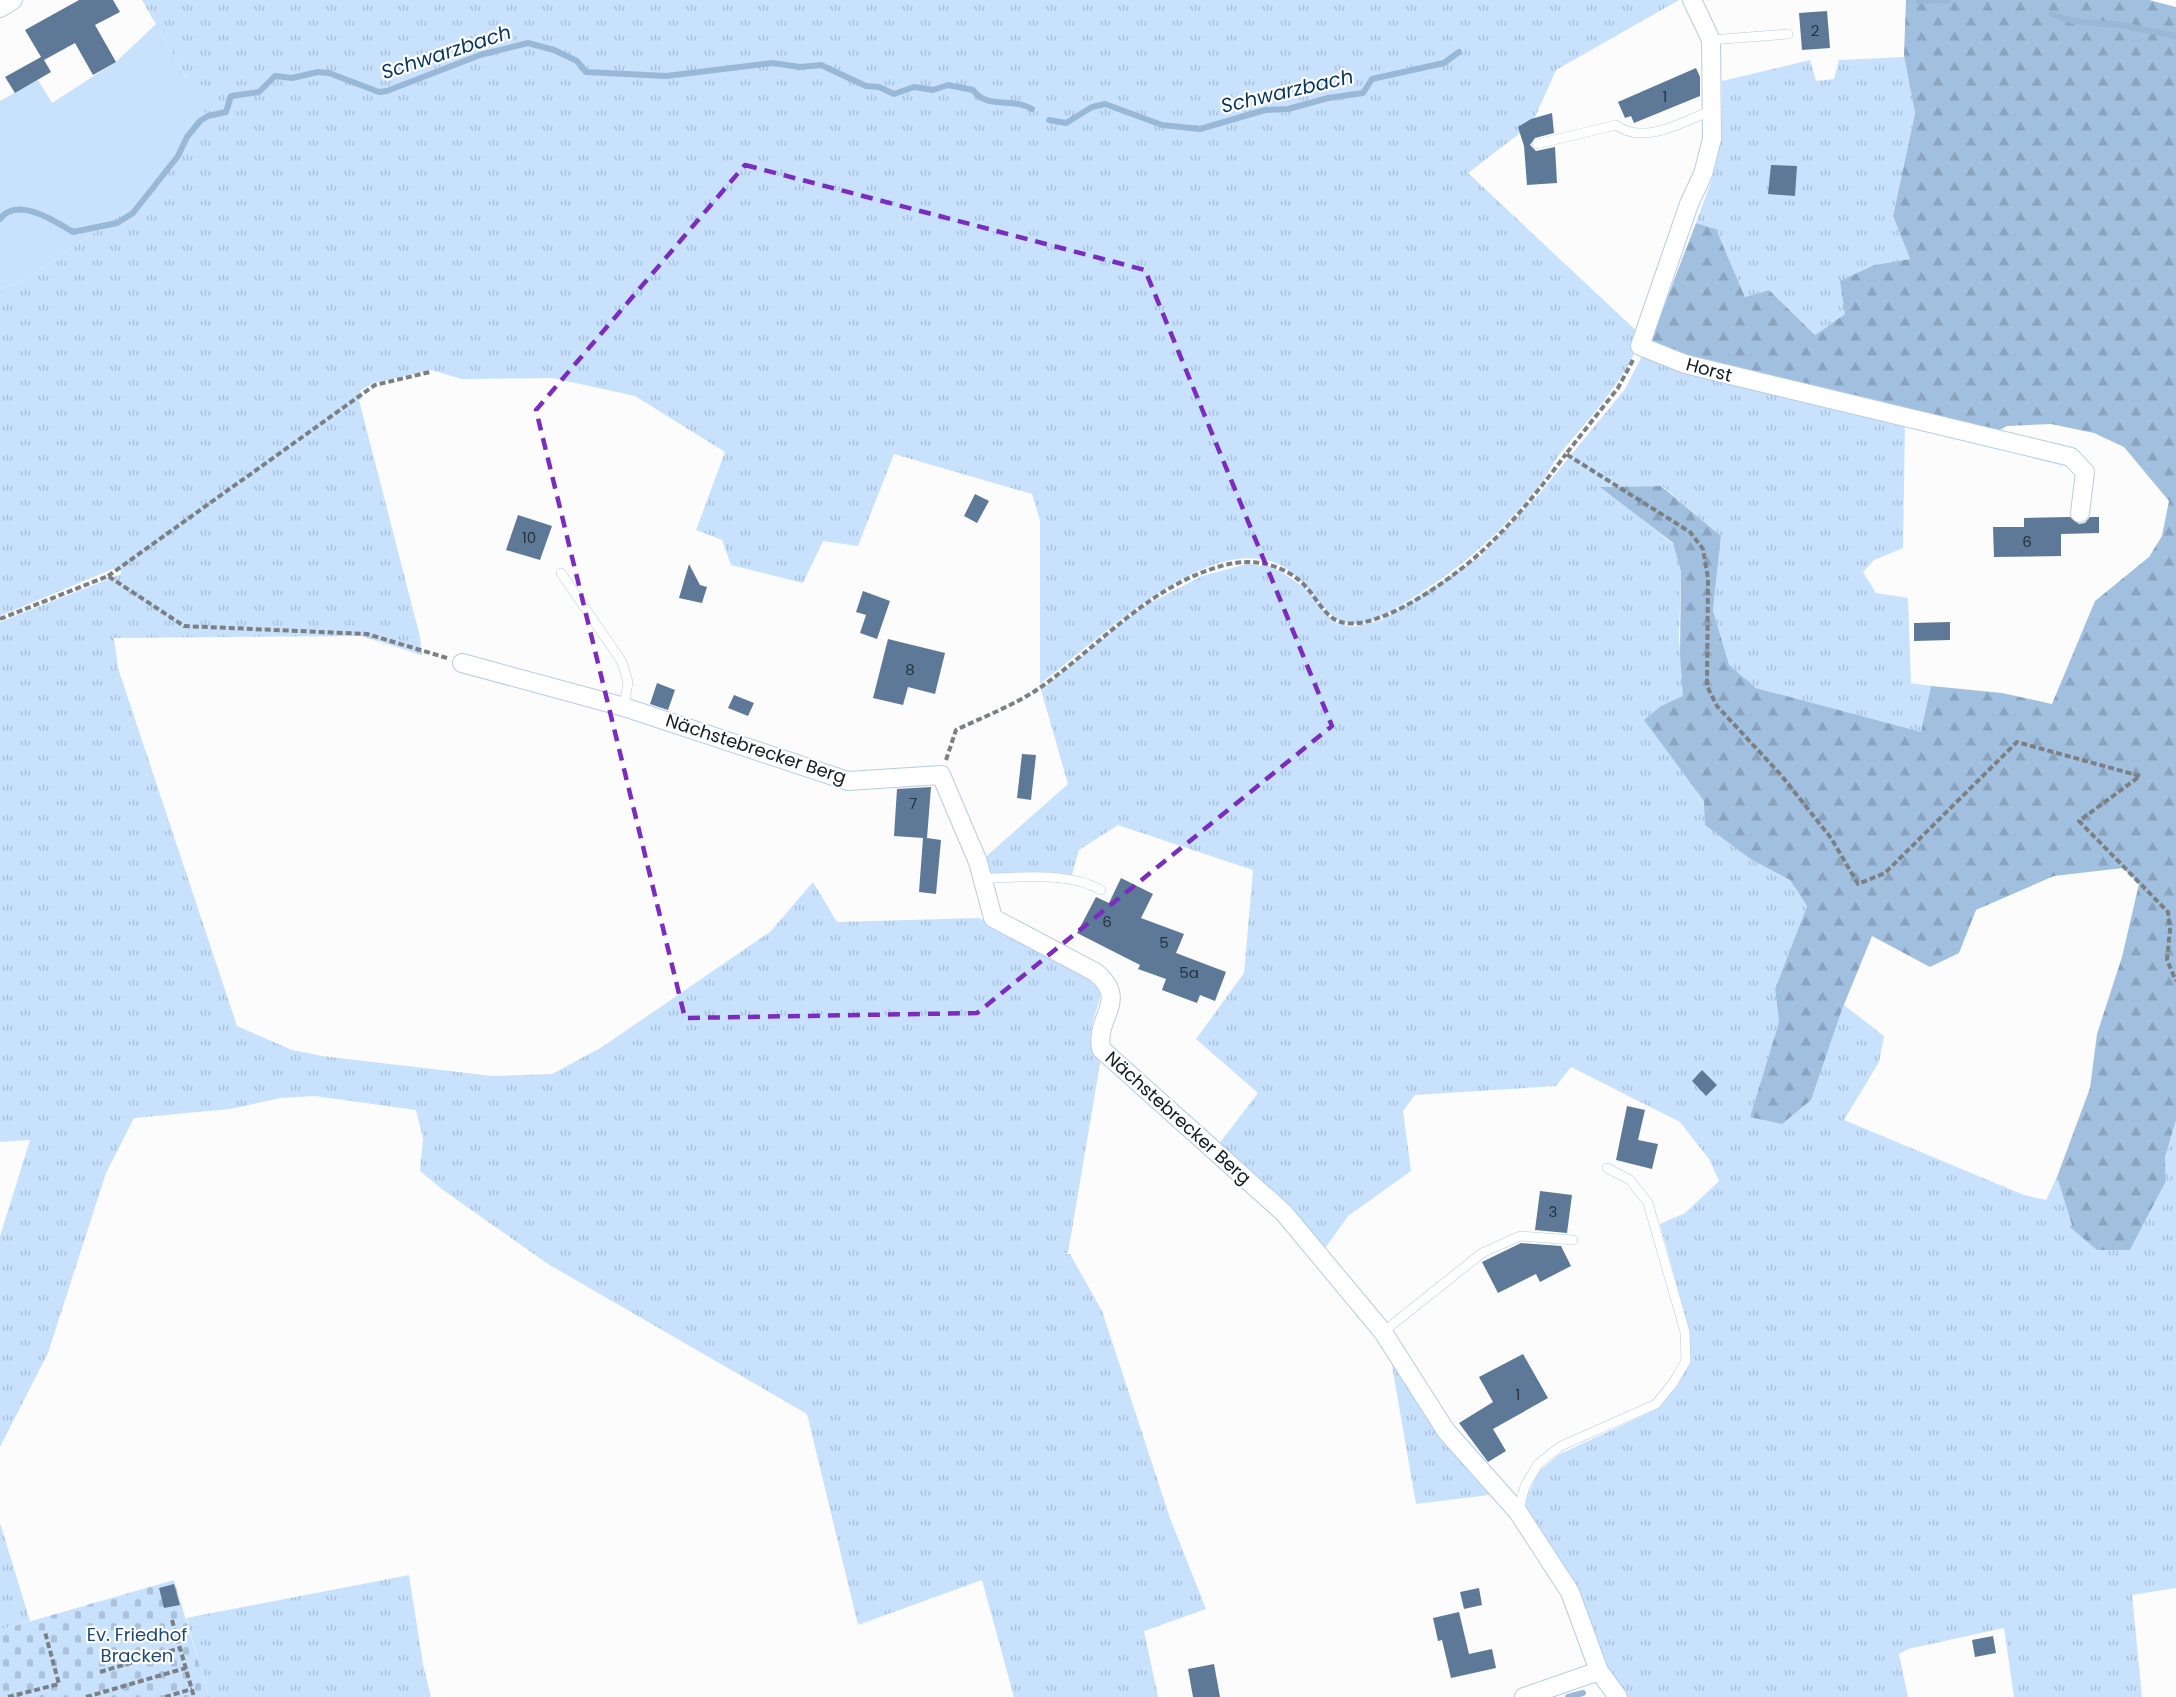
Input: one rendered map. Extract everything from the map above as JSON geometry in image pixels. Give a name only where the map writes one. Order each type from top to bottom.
[{"type":"street","points":[[0,8],[13,0]]},
{"type":"street","points":[[1640,346],[1708,157],[1712,139],[1711,40],[1692,0]]},
{"type":"street","name":"Horst","points":[[1640,346],[1685,364],[2072,457],[2085,472],[2080,513]]},
{"type":"street","name":"Nächstebrecker Berg","points":[[462,663],[624,707],[848,781],[940,775],[982,878],[993,918],[1095,972],[1106,981],[1112,991],[1111,1006],[1099,1035],[1101,1049],[1284,1213],[1383,1332],[1446,1431],[1518,1512],[1570,1592],[1599,1671],[1618,1697]]},
{"type":"street","points":[[1524,1697],[1599,1671]]},
{"type":"lane","points":[[1711,40],[1788,34]]},
{"type":"lane","points":[[1537,144],[1616,124],[1631,134],[1645,135],[1713,110]]},
{"type":"lane","points":[[561,573],[622,662],[628,682],[624,707]]},
{"type":"lane","points":[[982,878],[1066,878],[1088,882],[1101,890]]},
{"type":"lane","points":[[1518,1512],[1525,1486],[1538,1464],[1561,1446],[1656,1404],[1673,1383],[1686,1361],[1685,1332],[1648,1203],[1630,1180],[1607,1168]]},
{"type":"lane","points":[[1383,1332],[1482,1253],[1520,1236],[1573,1240]]},
{"type":"path","points":[[940,775],[956,730],[1038,689],[1078,659],[1141,605],[1200,574],[1247,561],[1271,565],[1285,571],[1306,587],[1334,619],[1352,625],[1382,619],[1444,580],[1479,554],[1538,492],[1618,388],[1640,346]]},
{"type":"path","points":[[0,619],[108,576],[375,385],[430,372]]},
{"type":"path","points":[[1566,454],[1690,532],[1703,549],[1708,578],[1707,686],[1717,706],[1781,775],[1831,838],[1858,884],[1885,873],[2017,742],[2140,776],[2079,821],[2168,912],[2170,930],[2168,960],[2176,981]]},
{"type":"path","points":[[108,576],[184,626],[367,634],[462,663]]},
{"type":"path","points":[[172,1620],[194,1697]]},
{"type":"path","points":[[8,1697],[59,1684],[45,1632]]},
{"type":"path","points":[[100,1672],[180,1647]]},
{"type":"path","points":[[86,1697],[186,1668]]},
{"type":"path","points":[[165,1697],[192,1689]]},
{"type":"highlighted area","points":[[745,165],[1145,270],[1332,726],[977,1013],[685,1018],[536,410]]},
{"type":"green space","points":[[142,0],[1679,0],[1556,70],[1532,124],[1468,173],[1643,337],[1610,393],[1562,451],[1538,487],[1504,525],[1474,554],[1441,579],[1378,618],[1356,624],[1339,619],[1321,605],[1305,585],[1285,568],[1273,562],[1244,558],[1213,565],[1181,579],[1118,622],[1040,684],[1040,520],[1032,494],[894,454],[858,546],[823,541],[803,583],[731,565],[722,540],[696,530],[725,452],[635,396],[553,378],[462,379],[431,370],[373,383],[360,391],[362,399],[359,400],[420,637],[422,655],[361,636],[114,638],[118,668],[237,1026],[292,1050],[322,1056],[492,1076],[552,1074],[602,1047],[770,932],[813,882],[837,922],[979,918],[1088,973],[1102,986],[1091,1034],[1094,1050],[1101,1058],[1068,1253],[1063,1254],[1070,1254],[1102,1311],[1170,1518],[1206,1609],[1144,1631],[1158,1697],[1014,1697],[982,1580],[858,1625],[807,1414],[548,1264],[443,1190],[420,1171],[423,1138],[416,1110],[315,1096],[281,1098],[230,1109],[134,1118],[106,1173],[48,1353],[0,1447],[0,1236],[30,1140],[0,1142],[0,622],[121,574],[120,566],[0,616],[0,289],[27,279],[150,194],[187,79]]},
{"type":"green space","points":[[1906,0],[2149,0],[2176,7],[2176,1121],[2165,1157],[2166,1181],[2130,1250],[2097,1250],[2070,1227],[2072,1225],[2057,1177],[2090,1088],[2097,1034],[2122,957],[2139,884],[2123,868],[2054,876],[1976,910],[1959,953],[1930,967],[1872,936],[1841,1012],[1811,1100],[1782,1124],[1750,1117],[1779,1022],[1775,989],[1807,906],[1790,880],[1752,860],[1705,825],[1704,801],[1644,720],[1661,706],[1683,696],[1680,655],[1681,572],[1673,543],[1600,487],[1661,486],[1721,536],[1713,610],[1729,665],[1756,688],[1921,732],[1931,686],[2002,693],[2052,704],[2095,601],[2149,557],[2162,536],[2169,501],[2124,447],[2094,433],[2051,424],[2007,426],[1989,436],[1648,348],[1696,223],[1716,229],[1745,297],[1769,290],[1815,335],[1845,314],[1840,281],[1874,265],[1910,259],[1893,216],[1915,113],[1904,56]]},
{"type":"green space","points":[[156,24],[207,115],[150,194],[27,279],[0,289],[0,101],[38,80],[52,103],[117,61]]},
{"type":"green space","points":[[1904,57],[1915,112],[1893,216],[1910,259],[1874,265],[1841,281],[1845,314],[1815,335],[1769,290],[1745,297],[1716,229],[1696,223],[1712,179],[1722,138],[1722,81],[1810,60],[1816,81],[1834,79],[1839,60]]},
{"type":"green space","points":[[1644,352],[1905,421],[1903,548],[1874,560],[1863,572],[1876,593],[1908,598],[1911,683],[1931,686],[1922,733],[1756,688],[1729,666],[1713,609],[1721,536],[1662,486],[1602,487],[1674,545],[1681,573],[1679,639],[1684,696],[1645,721],[1752,860],[1790,880],[1807,906],[1775,989],[1779,1022],[1750,1117],[1841,1012],[1844,1005],[1884,1036],[1879,1062],[1844,1120],[2024,1195],[2046,1200],[2057,1177],[2072,1225],[2130,1250],[2166,1181],[2165,1157],[2176,1122],[2176,1588],[2132,1595],[2142,1697],[2014,1697],[2004,1628],[1908,1649],[1899,1654],[1908,1697],[1627,1697],[1617,1687],[1573,1589],[1526,1514],[1526,1498],[1538,1472],[1560,1454],[1657,1409],[1676,1385],[1689,1329],[1660,1224],[1685,1213],[1719,1181],[1709,1159],[1680,1122],[1571,1067],[1556,1086],[1415,1095],[1403,1111],[1411,1171],[1348,1216],[1321,1254],[1218,1145],[1258,1093],[1196,1039],[1244,973],[1253,870],[1118,825],[1079,850],[1072,875],[987,874],[981,861],[1068,784],[1041,690],[1142,607],[1202,576],[1247,564],[1272,567],[1286,575],[1306,589],[1334,622],[1352,627],[1382,620],[1481,556],[1539,494],[1625,389]]},
{"type":"green space","points":[[1389,1348],[1497,1494],[1416,1504]]},
{"type":"green space","points":[[0,1523],[30,1621],[0,1630]]},
{"type":"green space","points":[[409,1575],[423,1664],[431,1697],[209,1697],[186,1618]]},
{"type":"green space","name":"Ev. Friedhof Bracken","points":[[174,1580],[209,1697],[0,1697],[0,1630]]},
{"type":"building","points":[[79,0],[113,0],[120,12],[95,25],[116,62],[93,75],[75,43],[44,60],[51,72],[15,93],[5,77],[41,57],[25,30]]},
{"type":"building","points":[[1827,11],[1830,48],[1802,50],[1799,13]]},
{"type":"building","points":[[1696,68],[1700,77],[1700,96],[1634,123],[1631,116],[1625,118],[1618,102]]},
{"type":"building","points":[[1552,113],[1554,133],[1535,138],[1530,145],[1536,151],[1555,147],[1557,183],[1527,185],[1524,146],[1518,127],[1531,119]]},
{"type":"building","points":[[1771,165],[1797,166],[1795,196],[1768,194]]},
{"type":"building","points":[[975,494],[989,501],[977,523],[964,516]]},
{"type":"building","points":[[518,515],[552,526],[540,560],[506,550]]},
{"type":"building","points":[[2070,517],[2079,524],[2085,523],[2090,517],[2099,517],[2099,533],[2061,534],[2061,556],[1994,557],[1993,527],[2024,527],[2024,518]]},
{"type":"building","points":[[689,564],[700,585],[707,587],[702,603],[679,598]]},
{"type":"building","points":[[863,591],[890,601],[877,639],[860,633],[866,615],[856,612]]},
{"type":"building","points":[[1950,622],[1950,640],[1914,641],[1914,623]]},
{"type":"building","points":[[888,639],[945,653],[935,694],[908,687],[903,705],[873,698]]},
{"type":"building","points":[[657,683],[675,690],[668,710],[650,704]]},
{"type":"building","points":[[734,695],[754,703],[748,716],[728,708]]},
{"type":"building","points":[[1022,754],[1036,755],[1031,800],[1017,798]]},
{"type":"building","points":[[931,787],[927,838],[941,840],[936,894],[919,892],[923,838],[894,836],[897,789]]},
{"type":"building","points":[[1121,878],[1153,894],[1141,918],[1184,934],[1176,953],[1226,972],[1215,1001],[1200,995],[1197,1003],[1162,990],[1166,979],[1138,969],[1140,965],[1077,933],[1096,897],[1109,903]]},
{"type":"building","points":[[1702,1070],[1717,1085],[1706,1096],[1692,1081]]},
{"type":"building","points":[[1627,1106],[1645,1110],[1638,1140],[1658,1144],[1652,1169],[1616,1160]]},
{"type":"building","points":[[1540,1191],[1572,1195],[1567,1233],[1535,1230]]},
{"type":"building","points":[[1521,1243],[1561,1246],[1571,1266],[1540,1282],[1536,1274],[1498,1293],[1482,1262]]},
{"type":"building","points":[[1523,1354],[1548,1398],[1493,1429],[1506,1451],[1488,1462],[1459,1423],[1493,1402],[1479,1377]]},
{"type":"building","points":[[174,1584],[180,1605],[164,1608],[159,1588]]},
{"type":"building","points":[[1479,1588],[1482,1605],[1464,1609],[1460,1592]]},
{"type":"building","points":[[1459,1612],[1469,1654],[1492,1649],[1496,1668],[1451,1678],[1442,1640],[1438,1641],[1433,1618]]},
{"type":"building","points":[[1993,1636],[1996,1653],[1975,1657],[1972,1640]]},
{"type":"building","points":[[1214,1664],[1220,1697],[1193,1697],[1188,1669]]},
{"type":"waterway","name":"Schwarzbach","points":[[1919,1],[1948,0]]},
{"type":"waterway","name":"Schwarzbach","points":[[2052,14],[2072,21],[2120,25],[2176,36]]},
{"type":"waterway","name":"Schwarzbach","points":[[0,219],[7,213],[26,210],[46,217],[73,232],[117,223],[133,213],[178,156],[187,137],[200,121],[208,116],[226,112],[231,96],[259,92],[275,76],[292,78],[318,72],[329,73],[379,92],[387,91],[480,55],[528,43],[554,50],[577,61],[586,72],[666,76],[772,63],[800,67],[821,65],[866,86],[879,87],[894,94],[914,87],[933,90],[948,85],[973,90],[985,100],[1017,104],[1032,109]]},
{"type":"waterway","name":"Schwarzbach","points":[[1049,120],[1066,123],[1092,107],[1105,104],[1162,125],[1200,129],[1265,110],[1288,109],[1328,98],[1363,93],[1372,79],[1444,63],[1459,52]]},
{"type":"waterway","points":[[1568,1697],[1583,1693]]}]
